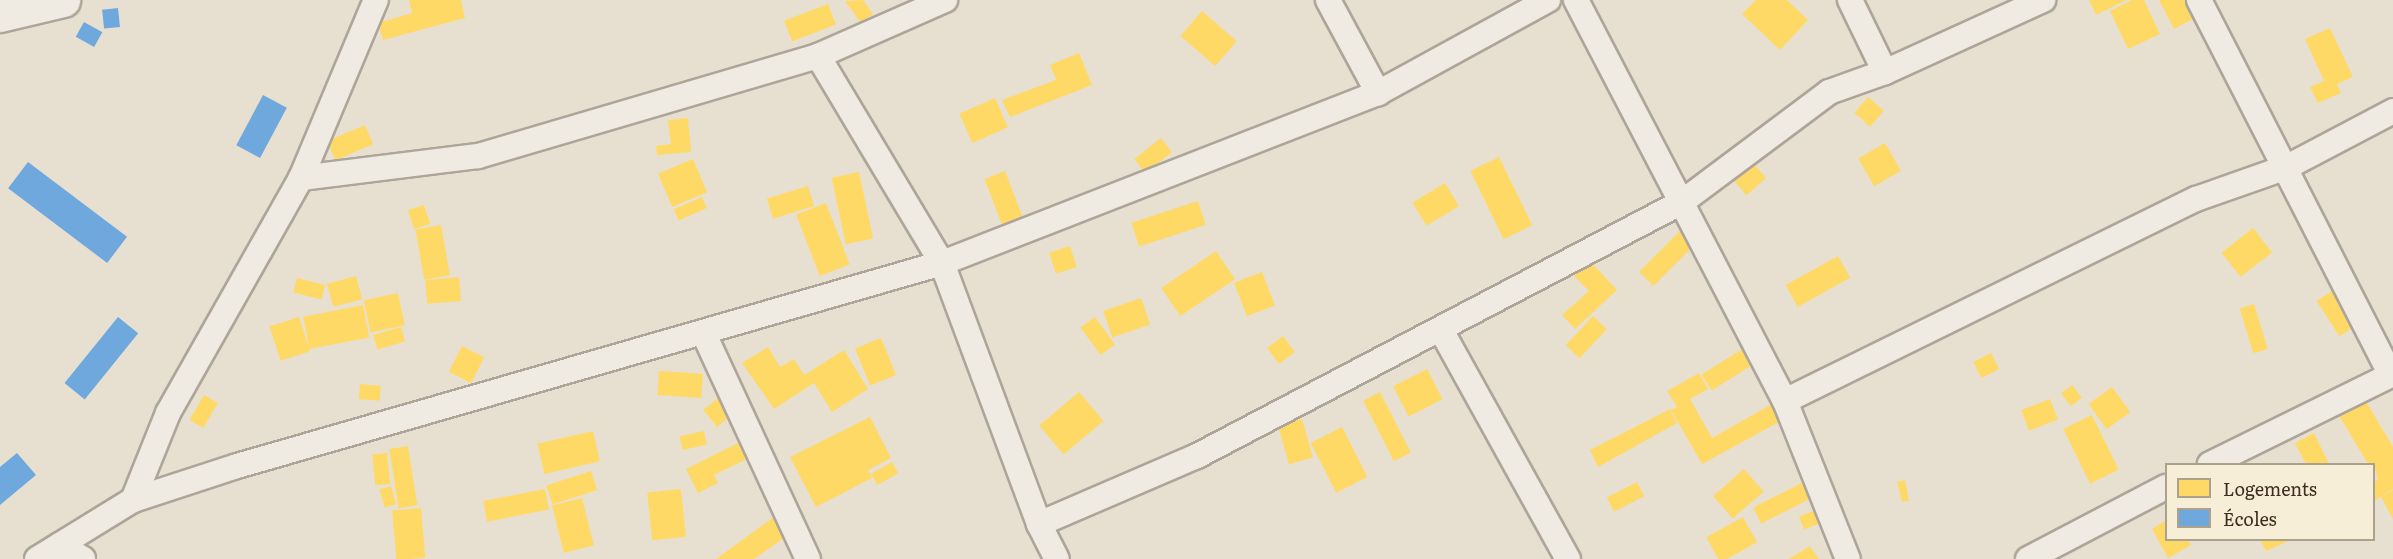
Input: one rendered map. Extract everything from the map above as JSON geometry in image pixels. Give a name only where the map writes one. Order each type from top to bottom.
[{"type":"main road","points":[[0,15],[63,0]]},
{"type":"street","points":[[133,500],[168,413],[301,178],[376,0]]},
{"type":"street","points":[[301,178],[478,156],[818,56],[945,0]]},
{"type":"street","points":[[1328,0],[1378,93]]},
{"type":"street","points":[[37,559],[133,500],[458,400],[704,334],[942,263],[1378,93],[1548,0]]},
{"type":"street","points":[[1576,0],[1785,401],[1848,559]]},
{"type":"street","points":[[1850,0],[1885,72]]},
{"type":"street","points":[[1039,524],[1197,456],[1682,202],[1829,92],[1885,72],[2043,0]]},
{"type":"street","points":[[2199,0],[2237,78],[2287,167],[2391,375],[2214,463]]},
{"type":"street","points":[[818,56],[942,263],[1039,524],[1057,559]]},
{"type":"street","points":[[1785,401],[2196,199],[2287,167],[2393,111]]},
{"type":"street","points":[[1441,330],[1568,559]]},
{"type":"street","points":[[704,334],[808,559]]},
{"type":"street","points":[[2028,559],[2165,488]]},
{"type":"street","points":[[60,545],[83,559]]},
{"type":"building: Logements","points":[[409,0],[461,0],[465,18],[383,40],[378,23],[412,13]]},
{"type":"building: Logements","points":[[863,0],[873,14],[861,23],[845,1]]},
{"type":"building: Logements","points":[[1756,0],[1787,0],[1808,20],[1780,50],[1742,14]]},
{"type":"building: Logements","points":[[2089,0],[2126,0],[2096,15]]},
{"type":"building: Logements","points":[[2132,0],[2144,0],[2160,34],[2128,49],[2110,11]]},
{"type":"building: Logements","points":[[2159,0],[2203,0],[2209,10],[2174,29]]},
{"type":"building: Logements","points":[[828,4],[836,25],[792,41],[784,21]]},
{"type":"building: Logements","points":[[1202,11],[1237,41],[1215,66],[1180,36]]},
{"type":"building: Logements","points":[[2330,28],[2353,77],[2337,84],[2341,93],[2318,103],[2310,87],[2324,81],[2305,39]]},
{"type":"building: Logements","points":[[1079,53],[1092,85],[1010,117],[1002,100],[1056,80],[1050,65]]},
{"type":"building: Logements","points":[[1868,97],[1884,111],[1870,127],[1854,113]]},
{"type":"building: Logements","points":[[995,98],[1008,127],[972,143],[959,114]]},
{"type":"building: Logements","points":[[688,118],[691,152],[657,155],[656,146],[671,144],[668,120]]},
{"type":"building: Logements","points":[[365,125],[373,144],[335,160],[327,141]]},
{"type":"building: Logements","points":[[1161,138],[1172,152],[1145,173],[1134,159]]},
{"type":"building: Logements","points":[[1885,143],[1901,171],[1874,186],[1858,158]]},
{"type":"building: Logements","points":[[1499,157],[1532,225],[1504,239],[1470,171]]},
{"type":"building: Logements","points":[[693,159],[707,192],[672,207],[658,174]]},
{"type":"building: Logements","points":[[1753,163],[1766,178],[1746,195],[1733,180]]},
{"type":"building: Logements","points":[[1005,171],[1027,228],[1006,236],[984,179]]},
{"type":"building: Logements","points":[[859,172],[873,239],[846,244],[832,178]]},
{"type":"building: Logements","points":[[1445,183],[1459,206],[1426,226],[1412,203]]},
{"type":"building: Logements","points":[[808,186],[814,206],[773,219],[767,199]]},
{"type":"building: Logements","points":[[702,197],[707,208],[679,221],[674,210]]},
{"type":"building: Logements","points":[[1198,201],[1206,225],[1139,246],[1131,223]]},
{"type":"building: Logements","points":[[826,203],[850,265],[820,276],[796,214]]},
{"type":"building: Logements","points":[[424,205],[430,224],[414,229],[408,210]]},
{"type":"building: Logements","points":[[441,225],[450,275],[424,280],[415,230]]},
{"type":"building: Logements","points":[[1683,228],[1697,242],[1653,286],[1639,272]]},
{"type":"building: Logements","points":[[2253,228],[2272,252],[2241,277],[2221,253]]},
{"type":"building: Logements","points":[[1070,246],[1077,267],[1056,274],[1049,253]]},
{"type":"building: Logements","points":[[1216,251],[1235,279],[1180,316],[1161,288]]},
{"type":"building: Logements","points":[[1838,256],[1850,278],[1798,307],[1786,285]]},
{"type":"building: Logements","points":[[1590,261],[1617,290],[1575,329],[1562,315],[1589,291],[1574,276]]},
{"type":"building: Logements","points":[[1262,272],[1275,306],[1247,316],[1234,283]]},
{"type":"building: Logements","points":[[356,276],[362,299],[333,307],[327,284]]},
{"type":"building: Logements","points":[[459,277],[461,301],[427,304],[425,280]]},
{"type":"building: Logements","points":[[297,278],[325,285],[322,300],[293,293]]},
{"type":"building: Logements","points":[[2335,289],[2358,324],[2339,336],[2317,301]]},
{"type":"building: Logements","points":[[398,293],[405,325],[371,333],[364,300]]},
{"type":"building: Logements","points":[[1141,298],[1150,324],[1112,337],[1103,311]]},
{"type":"building: Logements","points":[[2254,304],[2268,349],[2253,353],[2240,308]]},
{"type":"building: Logements","points":[[363,305],[369,337],[309,349],[303,317]]},
{"type":"building: Logements","points":[[1593,316],[1607,329],[1580,358],[1566,345]]},
{"type":"building: Logements","points":[[299,317],[310,351],[281,361],[270,327]]},
{"type":"building: Logements","points":[[1095,317],[1115,345],[1100,355],[1080,328]]},
{"type":"building: Logements","points":[[401,327],[405,341],[377,349],[373,335]]},
{"type":"building: Logements","points":[[1283,336],[1295,352],[1279,364],[1267,348]]},
{"type":"building: Logements","points":[[881,338],[896,375],[870,386],[855,348]]},
{"type":"building: Logements","points":[[462,346],[484,357],[471,383],[449,372]]},
{"type":"building: Logements","points":[[768,347],[780,367],[794,359],[804,375],[844,350],[868,389],[832,412],[814,383],[774,409],[742,363]]},
{"type":"building: Logements","points":[[1744,348],[1754,364],[1712,391],[1702,374]]},
{"type":"building: Logements","points":[[1991,353],[1999,369],[1981,378],[1973,362]]},
{"type":"building: Logements","points":[[1427,369],[1442,399],[1409,417],[1393,386]]},
{"type":"building: Logements","points":[[659,371],[703,374],[701,398],[657,395]]},
{"type":"building: Logements","points":[[1699,373],[1708,389],[1690,399],[1712,438],[1781,399],[1790,416],[1702,464],[1671,410],[1677,407],[1667,391]]},
{"type":"building: Logements","points":[[360,384],[381,386],[380,401],[359,399]]},
{"type":"building: Logements","points":[[2072,385],[2082,398],[2071,406],[2061,394]]},
{"type":"building: Logements","points":[[2112,387],[2130,412],[2107,429],[2089,404]]},
{"type":"building: Logements","points":[[1079,392],[1103,421],[1064,455],[1039,425]]},
{"type":"building: Logements","points":[[1380,392],[1411,453],[1394,461],[1363,401]]},
{"type":"building: Logements","points":[[204,395],[218,403],[203,428],[190,420]]},
{"type":"building: Logements","points":[[718,398],[732,415],[717,427],[703,410]]},
{"type":"building: Logements","points":[[2364,398],[2393,447],[2393,489],[2375,500],[2375,482],[2378,480],[2375,463],[2367,463],[2338,414]]},
{"type":"building: Logements","points":[[2050,399],[2058,420],[2029,431],[2021,410]]},
{"type":"building: Logements","points":[[1670,409],[1677,423],[1598,467],[1590,450]]},
{"type":"building: Logements","points":[[2092,415],[2119,470],[2090,484],[2063,429]]},
{"type":"building: Logements","points":[[870,417],[891,458],[868,470],[872,478],[816,507],[790,457]]},
{"type":"building: Logements","points":[[1302,419],[1313,457],[1289,464],[1278,426]]},
{"type":"building: Logements","points":[[1342,427],[1367,477],[1336,493],[1311,443]]},
{"type":"building: Logements","points":[[593,431],[600,461],[544,474],[537,444]]},
{"type":"building: Logements","points":[[704,431],[707,445],[682,450],[680,436]]},
{"type":"building: Logements","points":[[2314,433],[2329,463],[2305,463],[2295,443]]},
{"type":"building: Logements","points":[[738,443],[747,459],[714,475],[718,483],[698,493],[686,469]]},
{"type":"building: Logements","points":[[408,446],[417,505],[399,508],[389,449]]},
{"type":"building: Logements","points":[[387,453],[390,484],[375,485],[372,455]]},
{"type":"building: Logements","points":[[892,462],[898,473],[877,485],[871,474]]},
{"type":"building: Logements","points":[[1744,469],[1764,492],[1733,519],[1713,496]]},
{"type":"building: Logements","points":[[591,471],[597,490],[552,505],[546,486]]},
{"type":"building: Logements","points":[[1819,474],[1827,490],[1761,524],[1753,508]]},
{"type":"building: Logements","points":[[1905,480],[1909,501],[1902,502],[1897,482]]},
{"type":"building: Logements","points":[[1637,482],[1644,496],[1614,512],[1607,497]]},
{"type":"building: Logements","points":[[391,486],[396,504],[385,508],[379,489]]},
{"type":"building: Logements","points":[[545,489],[549,510],[487,522],[483,501]]},
{"type":"building: Logements","points":[[681,489],[686,537],[652,540],[647,493]]},
{"type":"building: Logements","points":[[2393,490],[2393,519],[2381,497]]},
{"type":"building: Logements","points":[[582,498],[594,546],[564,553],[552,505]]},
{"type":"building: Logements","points":[[1826,506],[1831,519],[1804,529],[1799,516]]},
{"type":"building: Logements","points":[[421,508],[425,558],[396,559],[392,511]]},
{"type":"building: Logements","points":[[778,514],[791,533],[754,559],[716,559]]},
{"type":"building: Logements","points":[[1743,517],[1757,542],[1727,559],[1718,559],[1706,537]]},
{"type":"building: Logements","points":[[2165,521],[2165,541],[2189,541],[2191,545],[2168,558],[2152,529]]},
{"type":"building: Logements","points":[[2261,541],[2289,541],[2266,551]]},
{"type":"building: Logements","points":[[1810,546],[1819,559],[1789,559]]},
{"type":"building: Écoles","points":[[118,8],[120,27],[104,29],[102,10]]},
{"type":"building: Écoles","points":[[84,22],[102,32],[94,47],[76,37]]},
{"type":"building: Écoles","points":[[263,95],[287,108],[260,158],[236,145]]},
{"type":"building: Écoles","points":[[28,162],[127,237],[107,263],[8,188]]},
{"type":"building: Écoles","points":[[118,317],[138,333],[85,399],[65,383]]},
{"type":"building: Écoles","points":[[17,453],[36,475],[0,505],[0,467]]}]
